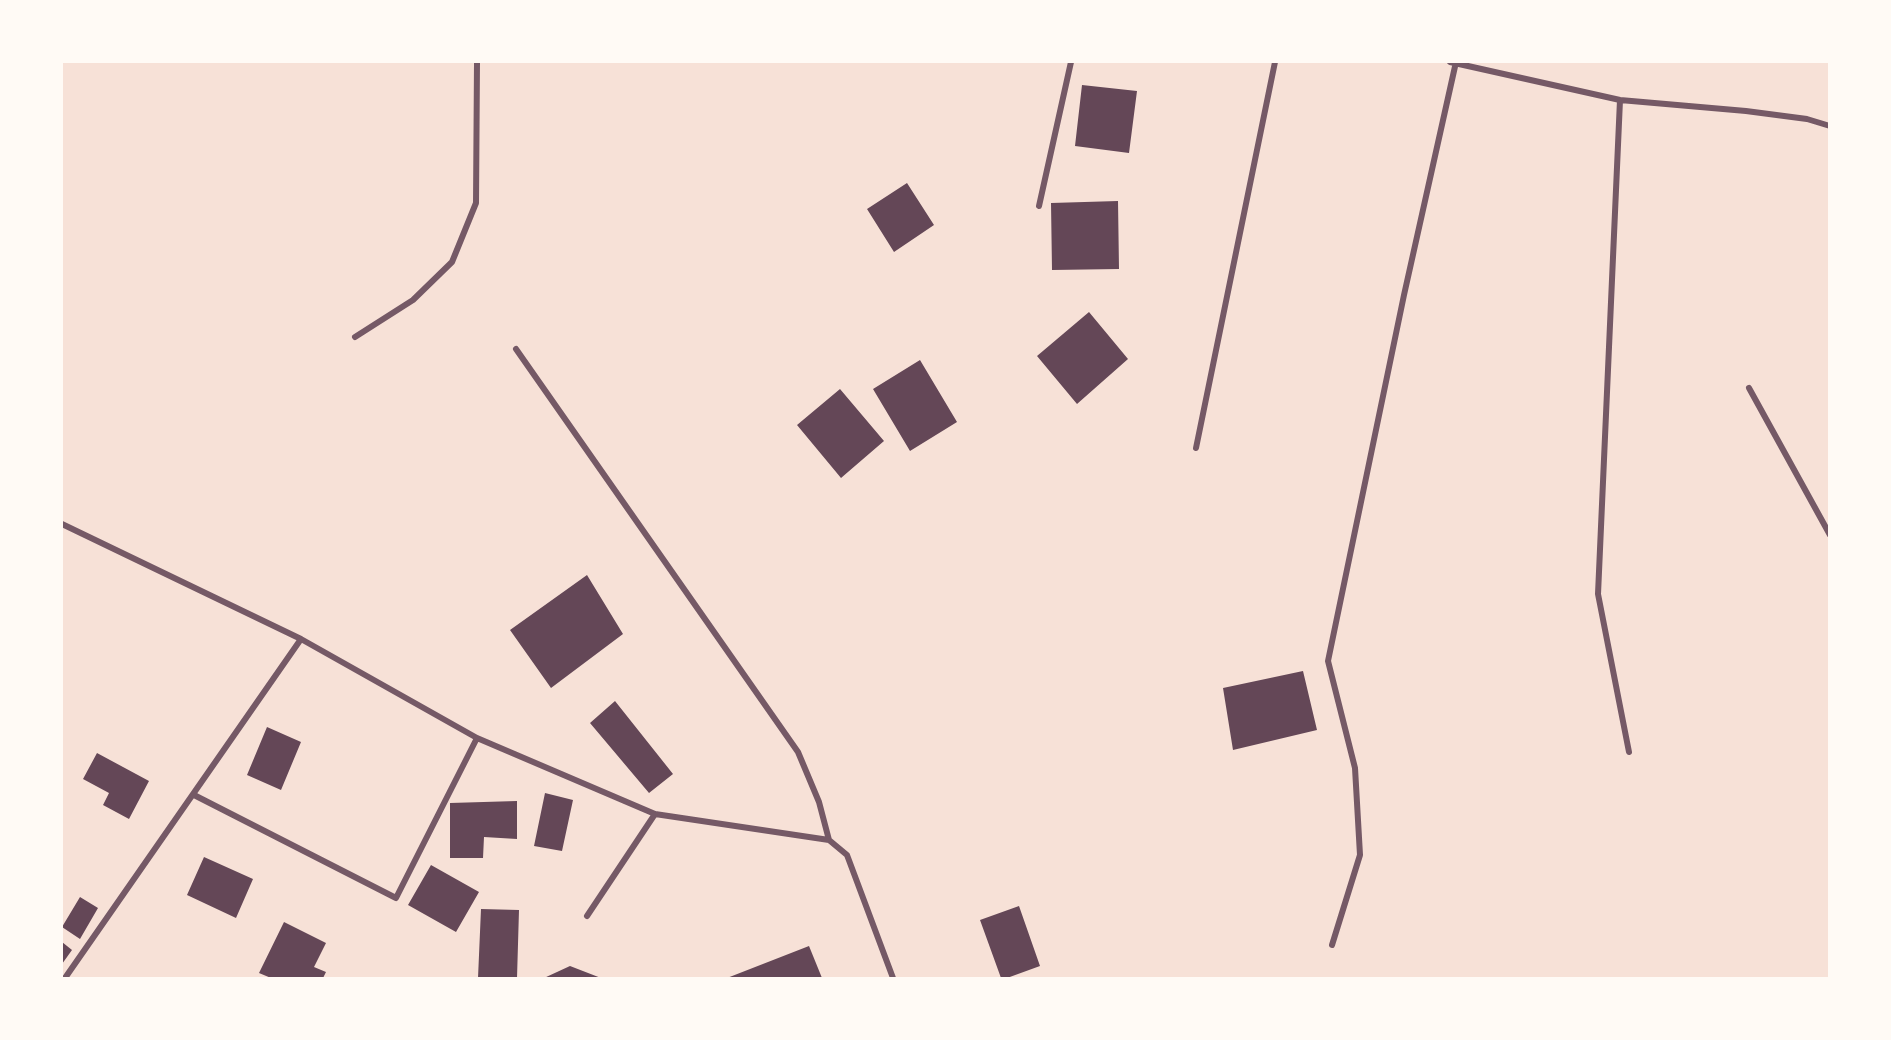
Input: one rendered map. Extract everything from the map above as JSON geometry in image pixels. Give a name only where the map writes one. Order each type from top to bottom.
[{"type":"street","points":[[356,337],[413,300],[452,262],[476,203],[477,62]]},
{"type":"street","points":[[1039,206],[1071,62]]},
{"type":"street","points":[[1196,448],[1275,62]]},
{"type":"street","points":[[1332,945],[1360,855],[1355,768],[1328,661],[1454,62],[1620,100],[1756,112],[1807,119],[1830,126]]},
{"type":"street","points":[[1620,100],[1598,594],[1629,752]]},
{"type":"street","points":[[516,349],[798,752],[819,802],[829,840]]},
{"type":"street","points":[[1749,388],[1830,535]]},
{"type":"street","points":[[62,524],[301,639],[477,738],[655,814],[829,840],[847,855],[894,978]]},
{"type":"street","points":[[65,978],[301,639]]},
{"type":"street","points":[[194,795],[396,898],[477,738]]},
{"type":"street","points":[[587,916],[655,814]]},
{"type":"building","points":[[1082,85],[1137,91],[1129,153],[1075,146]]},
{"type":"building","points":[[907,183],[934,225],[894,252],[867,209]]},
{"type":"building","points":[[1118,201],[1119,269],[1052,270],[1051,203]]},
{"type":"building","points":[[1089,312],[1128,359],[1077,404],[1037,356]]},
{"type":"building","points":[[920,360],[957,422],[910,451],[873,389]]},
{"type":"building","points":[[840,389],[884,441],[841,478],[797,425]]},
{"type":"building","points":[[587,575],[623,634],[551,688],[510,630]]},
{"type":"building","points":[[1303,671],[1317,730],[1233,750],[1223,688]]},
{"type":"building","points":[[615,701],[673,774],[649,793],[590,723]]},
{"type":"building","points":[[267,727],[301,742],[281,790],[247,775]]},
{"type":"building","points":[[97,753],[149,781],[129,819],[103,805],[109,793],[83,779]]},
{"type":"building","points":[[545,793],[573,800],[562,851],[534,846]]},
{"type":"building","points":[[517,801],[517,839],[484,837],[483,858],[450,858],[450,803]]},
{"type":"building","points":[[204,857],[253,879],[236,918],[187,895]]},
{"type":"building","points":[[431,865],[479,892],[456,932],[408,905]]},
{"type":"building","points":[[80,897],[98,908],[80,939],[62,927]]},
{"type":"building","points":[[1019,906],[1040,966],[1001,978],[980,920]]},
{"type":"building","points":[[481,909],[519,910],[517,978],[478,978]]},
{"type":"building","points":[[284,922],[326,943],[314,967],[326,972],[323,978],[271,978],[259,973]]},
{"type":"building","points":[[62,942],[72,950],[62,964]]},
{"type":"building","points":[[809,946],[822,978],[727,978]]},
{"type":"building","points":[[570,966],[601,978],[544,978]]}]
